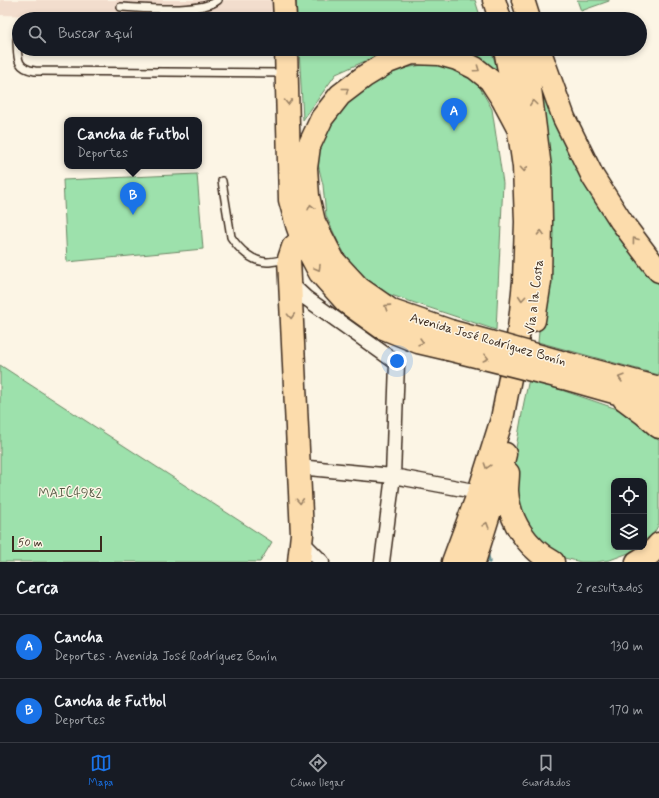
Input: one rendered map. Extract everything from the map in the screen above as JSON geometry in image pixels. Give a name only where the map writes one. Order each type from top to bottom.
[{"type":"main road","points":[[494,0],[498,12]]},
{"type":"main road","points":[[516,0],[519,12]]},
{"type":"main road","points":[[523,0],[527,12]]},
{"type":"main road","name":"Avenida José Rodríguez Bonín","points":[[286,56],[290,200],[302,239],[320,273],[346,302],[381,327],[418,342],[449,340]]},
{"type":"main road","name":"Avenida José Rodríguez Bonín","points":[[406,56],[388,62],[340,94],[322,118],[309,146],[306,168],[308,196],[314,222],[334,261],[359,288],[392,311],[449,340],[567,371],[659,388]]},
{"type":"main road","name":"Avenida José Rodríguez Bonín","points":[[446,56],[457,59],[475,68],[490,80],[503,100],[519,130]]},
{"type":"main road","name":"Vía a la Costa","points":[[454,562],[479,492],[502,419],[518,337],[521,312],[524,281],[526,222],[524,167],[506,56]]},
{"type":"main road","name":"Vía a la Costa","points":[[474,562],[494,498],[513,421],[530,342],[540,281],[540,168],[526,56]]},
{"type":"main road","points":[[542,56],[564,118],[593,177],[621,221],[659,271]]},
{"type":"main road","points":[[301,552],[289,258],[293,247],[302,239]]},
{"type":"main road","name":"Avenida José Rodríguez Bonín","points":[[567,371],[594,386],[659,405]]},
{"type":"main road","points":[[594,386],[627,400],[659,427]]},
{"type":"main road","points":[[513,421],[507,491],[509,504],[516,525],[528,542],[543,557],[553,562]]},
{"type":"main road","points":[[637,562],[650,554],[659,544]]},
{"type":"street","points":[[290,283],[306,298],[397,363],[393,476],[382,562]]},
{"type":"street","points":[[298,466],[393,476],[479,492]]},
{"type":"street","points":[[301,552],[322,562]]},
{"type":"lane","points":[[121,7],[169,9],[197,4],[208,6],[218,0]]},
{"type":"lane","points":[[18,56],[21,65],[27,70],[287,73]]},
{"type":"lane","points":[[222,181],[231,237],[236,245],[243,252],[266,262],[289,258]]},
{"type":"shaded area","points":[[0,0],[272,0],[272,12],[12,12],[12,15],[0,15]]},
{"type":"green space","points":[[296,0],[475,0],[479,12],[297,12]]},
{"type":"green space","points":[[577,0],[609,0],[609,1],[581,11]]},
{"type":"green space","points":[[299,56],[376,56],[336,74],[303,120]]},
{"type":"green space","points":[[470,56],[493,56],[498,72]]},
{"type":"green space","points":[[533,56],[535,56],[617,231],[659,284],[659,375],[538,342],[552,200]]},
{"type":"green space","points":[[433,63],[455,70],[475,79],[492,109],[503,183],[496,330],[379,291],[353,268],[339,244],[326,216],[323,185],[316,156],[326,130],[351,97],[369,84],[400,69]]},
{"type":"green space","points":[[197,174],[203,249],[67,262],[63,180]]},
{"type":"green space","name":"MAIC4982","points":[[0,365],[272,542],[260,562],[0,562]]},
{"type":"green space","points":[[529,379],[629,413],[659,441],[659,524],[654,533],[647,539],[647,478],[611,478],[611,550],[635,550],[634,551],[610,560],[581,562],[556,556],[532,538],[512,495],[516,448]]},
{"type":"waterway","points":[[487,551],[489,562]]},
{"type":"place","name":"Cancha","points":[[454,131]]},
{"type":"place","name":"Cancha de Futbol","points":[[133,215]]}]
